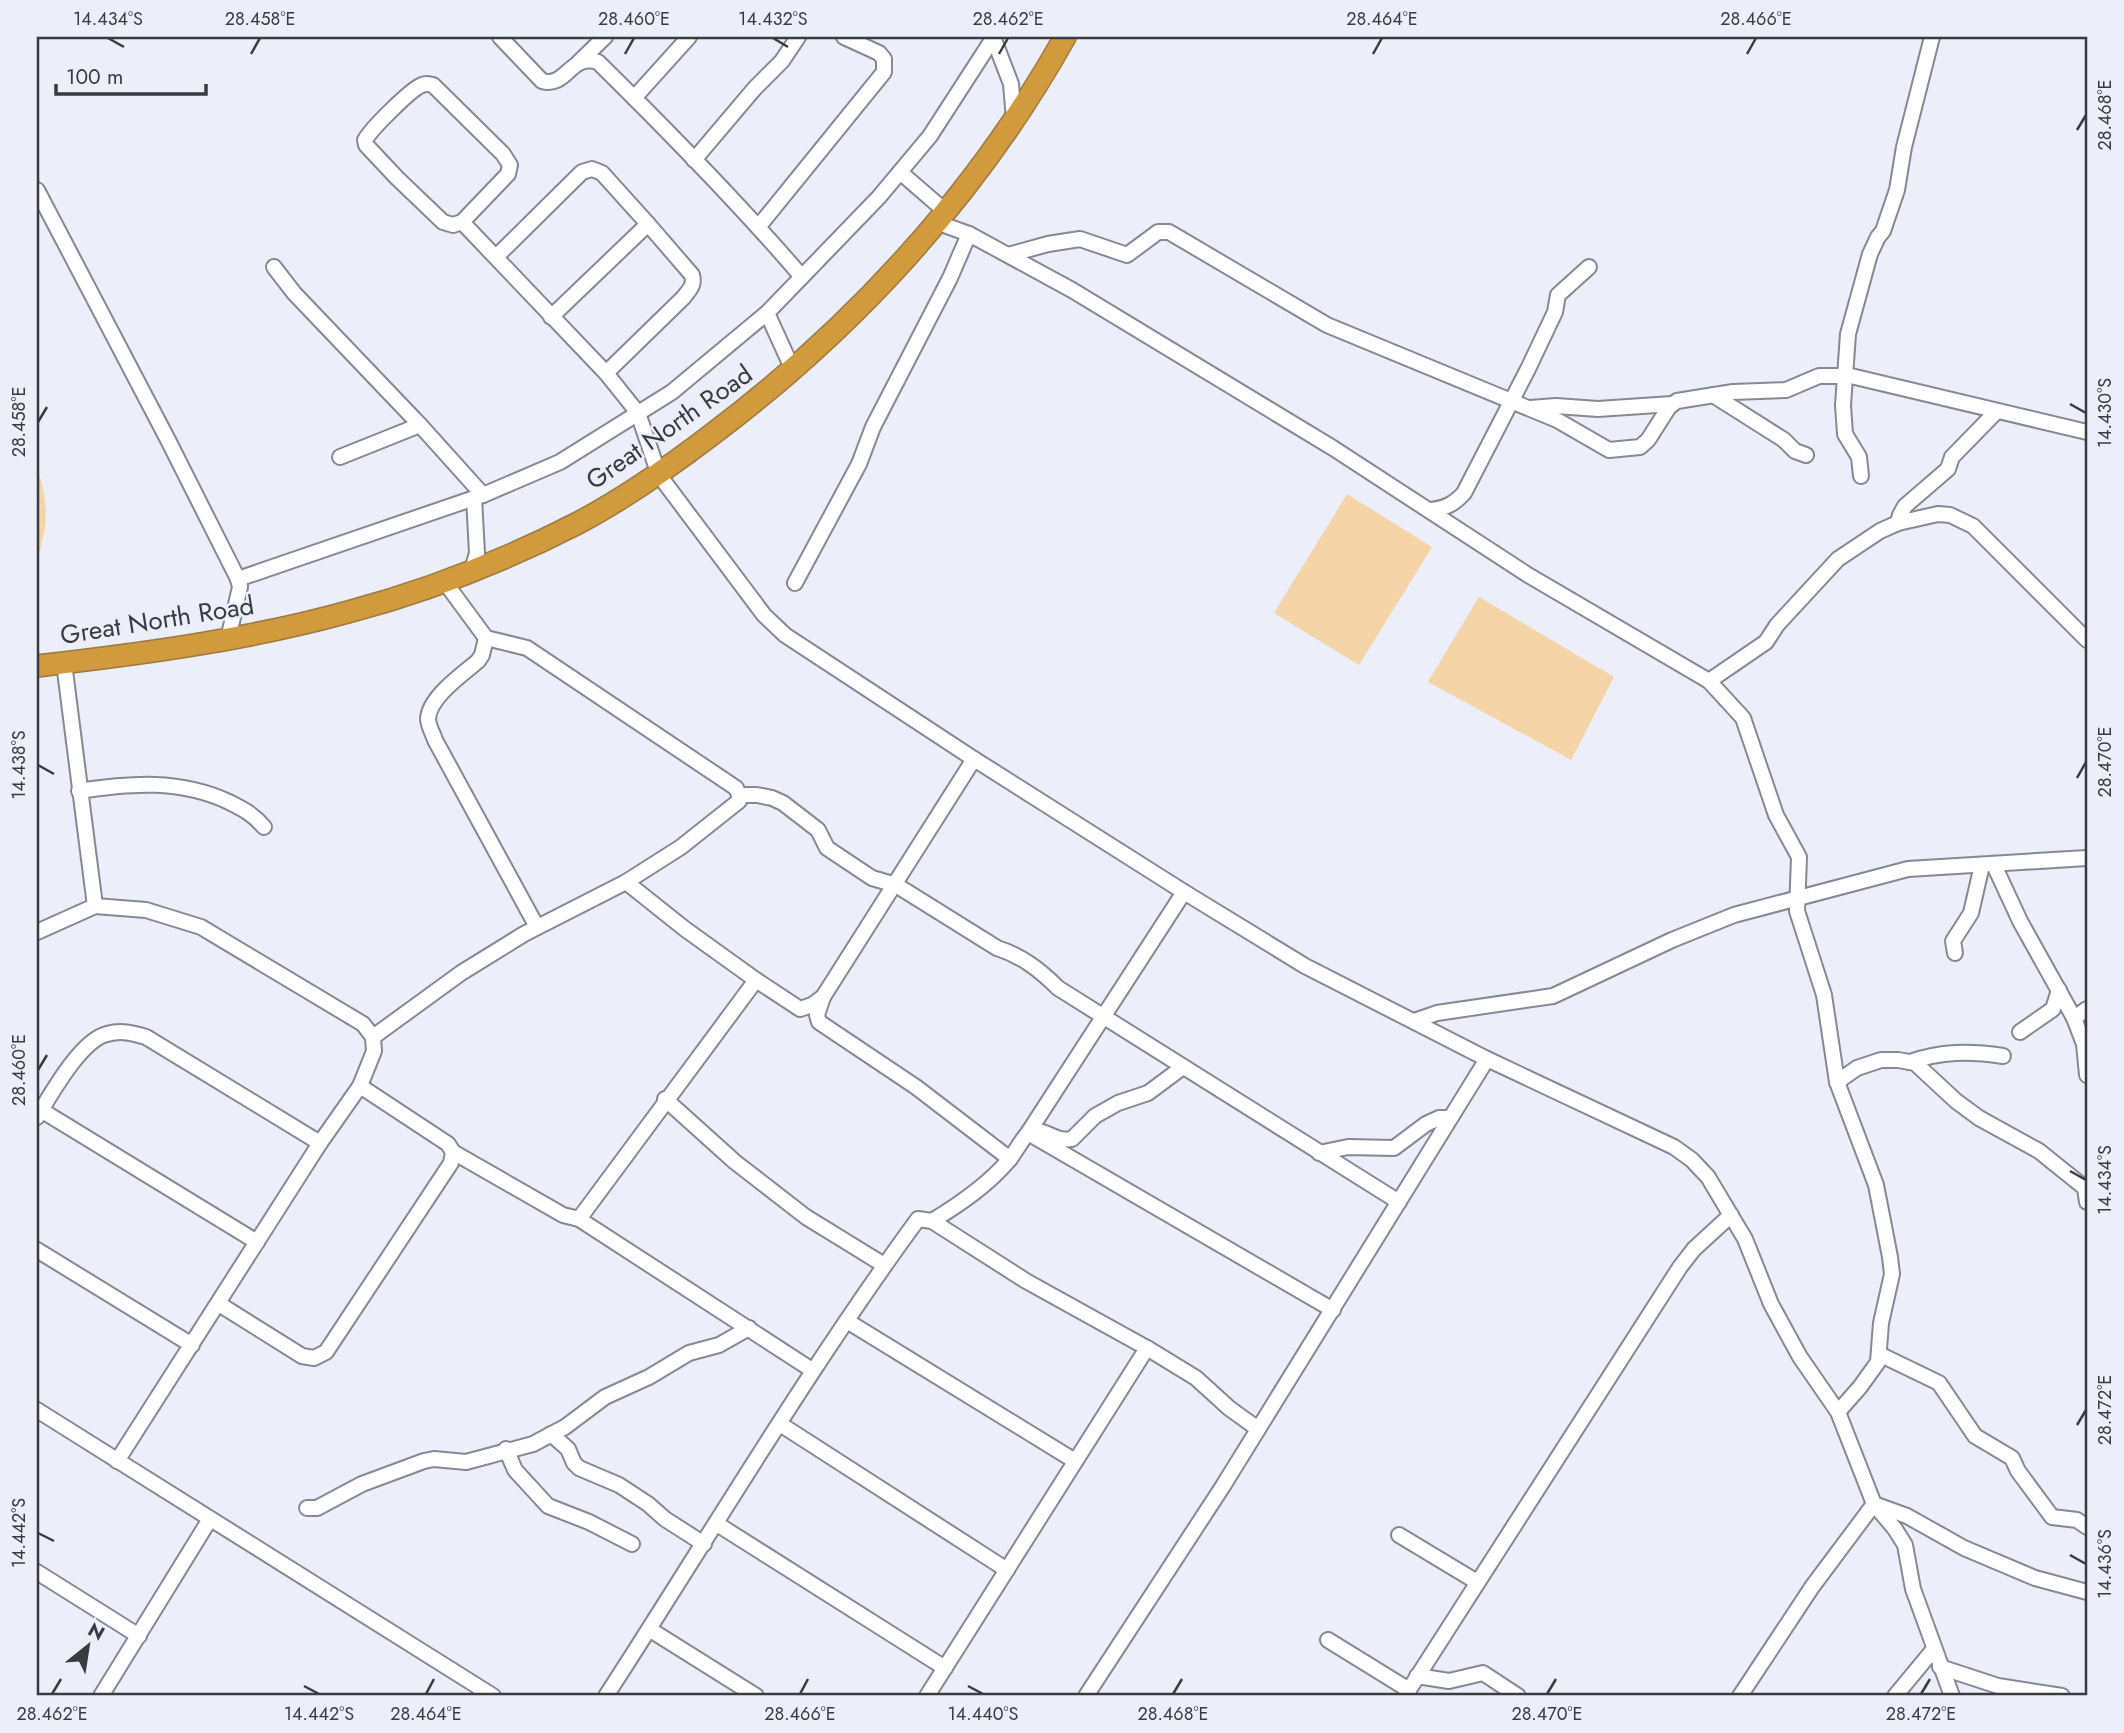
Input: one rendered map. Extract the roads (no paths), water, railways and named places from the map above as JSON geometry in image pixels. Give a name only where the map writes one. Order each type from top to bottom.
[{"type":"highway","name":"Great North Road","points":[[37,666],[228,639],[351,612],[444,581],[578,523],[659,475],[793,370],[855,313],[983,166],[1065,37]]},
{"type":"street","points":[[500,37],[542,81],[556,82],[605,37]]},
{"type":"street","points":[[634,98],[689,37]]},
{"type":"street","points":[[694,159],[782,61],[798,37]]},
{"type":"street","points":[[759,226],[884,72],[884,59],[879,53],[844,37]]},
{"type":"street","points":[[993,37],[1011,84],[1014,119]]},
{"type":"street","points":[[238,579],[478,496],[560,462],[673,392],[767,313],[900,172],[930,136],[993,37]]},
{"type":"street","points":[[1861,476],[1859,457],[1845,434],[1843,405],[1850,325],[1863,287],[1870,254],[1883,232],[1897,190],[1904,147],[1932,37]]},
{"type":"street","points":[[579,62],[589,59],[598,62],[759,226],[802,277]]},
{"type":"street","points":[[426,83],[433,85],[503,154],[510,165],[508,174],[462,222],[453,225],[443,222],[366,145],[365,141],[372,130],[419,86],[426,83]]},
{"type":"street","points":[[496,257],[582,172],[592,169],[602,173],[692,275],[692,286],[606,373]]},
{"type":"street","points":[[900,172],[941,216],[1072,290],[1333,448],[1528,575],[1709,681],[1743,718],[1776,815],[1798,857],[1797,911],[1824,995],[1837,1083],[1876,1185],[1890,1257],[1892,1274],[1881,1323],[1878,1362],[1838,1412]]},
{"type":"street","points":[[37,190],[169,440],[238,579],[240,587],[228,639]]},
{"type":"street","points":[[462,222],[606,373],[638,413],[659,475],[774,625],[974,759],[1305,966],[1487,1059],[1674,1147],[1692,1160],[1708,1177],[1745,1239],[1771,1304],[1800,1357],[1838,1412],[1874,1504],[1905,1545],[1913,1589],[1952,1696]]},
{"type":"street","points":[[551,317],[648,224]]},
{"type":"street","points":[[1008,256],[1048,244],[1080,239],[1127,255],[1164,230],[1327,325],[1557,420],[1600,446],[1616,451],[1640,447],[1648,440],[1672,404]]},
{"type":"street","points":[[795,583],[859,464],[873,427],[944,291],[969,234]]},
{"type":"street","points":[[274,267],[294,293],[420,425],[478,496],[477,553],[472,569]]},
{"type":"street","points":[[1431,510],[1444,509],[1464,493],[1528,369],[1555,312],[1558,295],[1588,267]]},
{"type":"street","points":[[767,313],[793,370]]},
{"type":"street","points":[[1526,407],[1598,409],[1672,404],[1733,392],[1786,390],[1819,376],[1846,377],[2087,432]]},
{"type":"street","points":[[1713,395],[1784,440],[1795,452],[1806,455]]},
{"type":"street","points":[[1898,523],[1905,506],[1948,469],[1952,457],[1996,412]]},
{"type":"street","points":[[340,457],[420,425]]},
{"type":"street","points":[[1709,681],[1766,642],[1777,625],[1838,559],[1880,531],[1898,523],[1938,514],[1950,515],[1973,526],[2087,640]]},
{"type":"street","points":[[373,1037],[461,973],[537,928],[626,882],[681,847],[722,816],[738,800],[739,795],[736,789],[527,648],[486,638],[444,581]]},
{"type":"street","points":[[486,638],[478,661],[440,694],[428,719],[435,740],[537,928]]},
{"type":"street","points":[[64,663],[95,906]]},
{"type":"street","points":[[800,1009],[812,1006],[823,997],[974,759]]},
{"type":"street","points":[[79,791],[152,783],[183,787],[213,795],[253,814],[264,827]]},
{"type":"street","points":[[739,795],[762,796],[782,803],[818,830],[827,848],[873,878],[896,885],[997,948],[1030,963],[1059,988],[1399,1202]]},
{"type":"street","points":[[1414,1021],[1437,1013],[1553,996],[1672,940],[1734,915],[1908,869],[2086,859]]},
{"type":"street","points":[[1955,953],[1953,941],[1971,913],[1988,865]]},
{"type":"street","points":[[1988,865],[2074,1018],[2084,1044],[2087,1075]]},
{"type":"street","points":[[626,882],[685,929],[916,1087],[1010,1159]]},
{"type":"street","points":[[932,1221],[957,1206],[1010,1159],[1184,892]]},
{"type":"street","points":[[37,932],[95,906],[146,910],[201,927],[363,1024],[373,1037],[374,1051],[360,1086],[320,1143],[117,1461]]},
{"type":"street","points":[[579,1219],[756,980]]},
{"type":"street","points":[[2020,1032],[2053,1009],[2059,990]]},
{"type":"street","points":[[817,1019],[823,997]]},
{"type":"street","points":[[2074,1018],[2087,1009]]},
{"type":"street","points":[[257,1242],[39,1113],[74,1059],[97,1038],[106,1034],[130,1032],[146,1037],[320,1143]]},
{"type":"street","points":[[1910,1062],[1925,1056],[1972,1051],[2003,1056]]},
{"type":"street","points":[[1086,1696],[1333,1310],[1487,1059]]},
{"type":"street","points":[[1837,1083],[1857,1068],[1881,1060],[1910,1062],[1926,1072],[1956,1101],[1979,1118],[2039,1151],[2086,1195]]},
{"type":"street","points":[[1028,1133],[1041,1131],[1057,1140],[1072,1139],[1095,1116],[1118,1103],[1148,1093],[1183,1067]]},
{"type":"street","points":[[360,1086],[448,1144],[453,1152],[563,1215],[579,1219],[812,1370]]},
{"type":"street","points":[[666,1099],[735,1162],[806,1217],[884,1265]]},
{"type":"street","points":[[1319,1153],[1348,1147],[1387,1150],[1394,1148],[1426,1124],[1439,1118],[1450,1118]]},
{"type":"street","points":[[1028,1133],[1333,1310]]},
{"type":"street","points":[[219,1304],[302,1356],[314,1357],[326,1352],[451,1163],[453,1152]]},
{"type":"street","points":[[2086,1195],[2087,1172]]},
{"type":"street","points":[[1328,1640],[1407,1693],[1680,1267],[1694,1249],[1731,1215]]},
{"type":"street","points":[[606,1696],[812,1370],[918,1219],[932,1221],[1016,1275],[1196,1378],[1229,1408],[1258,1429]]},
{"type":"street","points":[[37,1250],[192,1345]]},
{"type":"street","points":[[847,1321],[1075,1461]]},
{"type":"street","points":[[306,1508],[317,1508],[362,1484],[424,1461],[466,1462],[533,1444],[606,1397],[649,1377],[689,1353],[719,1345],[749,1328]]},
{"type":"street","points":[[927,1696],[1147,1348]]},
{"type":"street","points":[[1879,1354],[1939,1383],[1975,1436],[2012,1458],[2018,1471],[2052,1517],[2077,1520],[2087,1527]]},
{"type":"street","points":[[37,1410],[492,1696]]},
{"type":"street","points":[[780,1424],[1007,1570]]},
{"type":"street","points":[[551,1434],[568,1449],[573,1463],[579,1468],[619,1485],[704,1544]]},
{"type":"street","points":[[506,1450],[515,1470],[548,1506],[589,1522],[632,1544]]},
{"type":"street","points":[[1874,1504],[1908,1516],[1964,1548],[2035,1578],[2087,1592]]},
{"type":"street","points":[[1740,1696],[1812,1587],[1874,1504]]},
{"type":"street","points":[[102,1696],[210,1519]]},
{"type":"street","points":[[717,1524],[945,1668]]},
{"type":"street","points":[[1399,1535],[1477,1582]]},
{"type":"street","points":[[37,1572],[139,1636]]},
{"type":"street","points":[[649,1629],[757,1696]]},
{"type":"street","points":[[1895,1696],[1934,1648]]},
{"type":"street","points":[[1940,1667],[1998,1686],[2062,1696]]},
{"type":"street","points":[[1417,1676],[1449,1681],[1483,1673],[1518,1696]]}]
